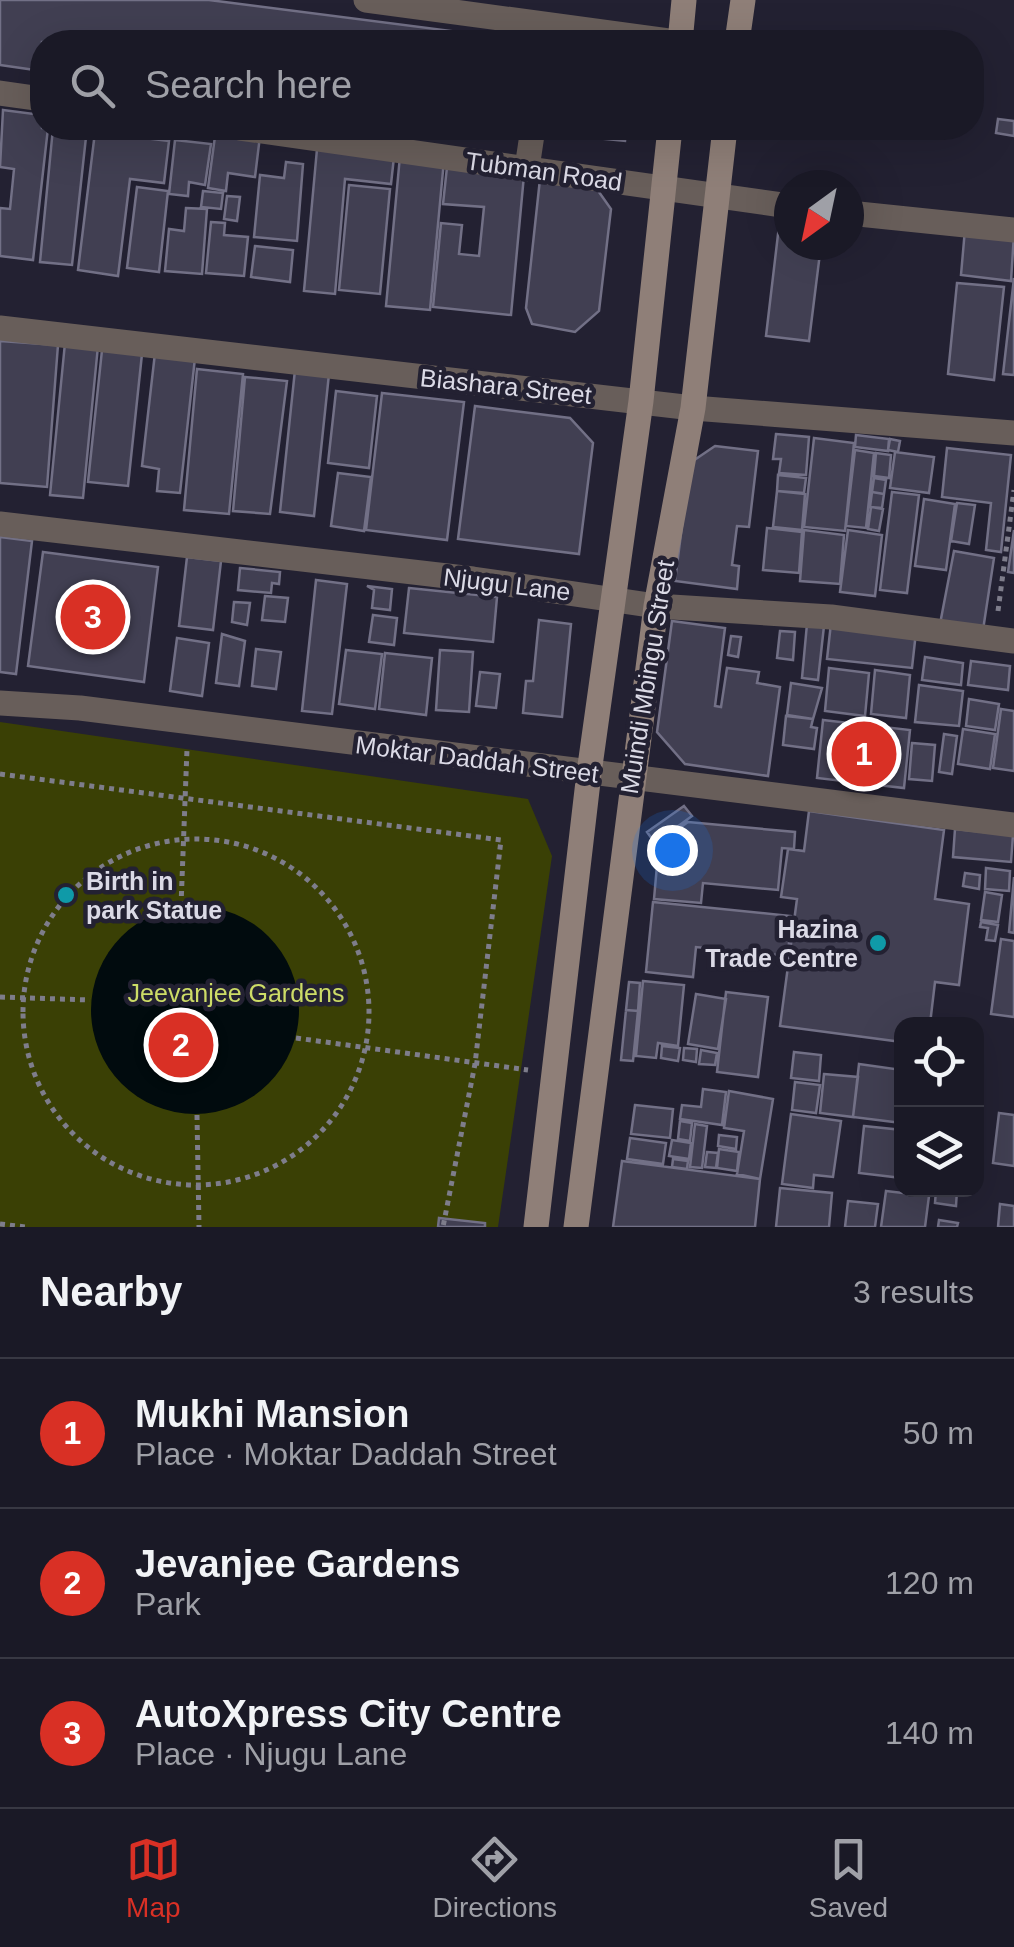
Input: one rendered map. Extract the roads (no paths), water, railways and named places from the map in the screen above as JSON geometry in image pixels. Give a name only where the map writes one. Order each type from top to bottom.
[{"type":"street","points":[[366,0],[520,30]]},
{"type":"street","points":[[680,30],[684,0]]},
{"type":"street","points":[[739,30],[743,0]]},
{"type":"street","points":[[0,93],[30,97]]},
{"type":"street","name":"Tubman Road","points":[[326,140],[774,204]]},
{"type":"street","points":[[527,168],[531,140]]},
{"type":"street","name":"Muindi Mbingu Street","points":[[536,1227],[589,774],[641,401],[669,140]]},
{"type":"street","name":"Muindi Mbingu Street","points":[[576,1227],[631,778],[656,606],[693,408],[723,140]]},
{"type":"street","points":[[864,214],[1014,230]]},
{"type":"street","name":"Biashara Street","points":[[0,328],[693,408],[1014,433]]},
{"type":"street","name":"Njugu Lane","points":[[0,524],[614,596],[656,606],[831,617],[1004,640]]},
{"type":"street","name":"Moktar Daddah Street","points":[[0,703],[80,708],[1014,824]]},
{"type":"place","name":"AutoXpress City Centre","points":[[93,617]]},
{"type":"place","name":"Mukhi Mansion","points":[[864,754]]},
{"type":"place","name":"Birth in park Statue","points":[[66,895]]},
{"type":"place","name":"Hazina Trade Centre","points":[[878,943]]},
{"type":"place","name":"Jevanjee Gardens","points":[[181,1045]]},
{"type":"park label","name":"Jeevanjee Gardens","points":[[236,993]]}]
